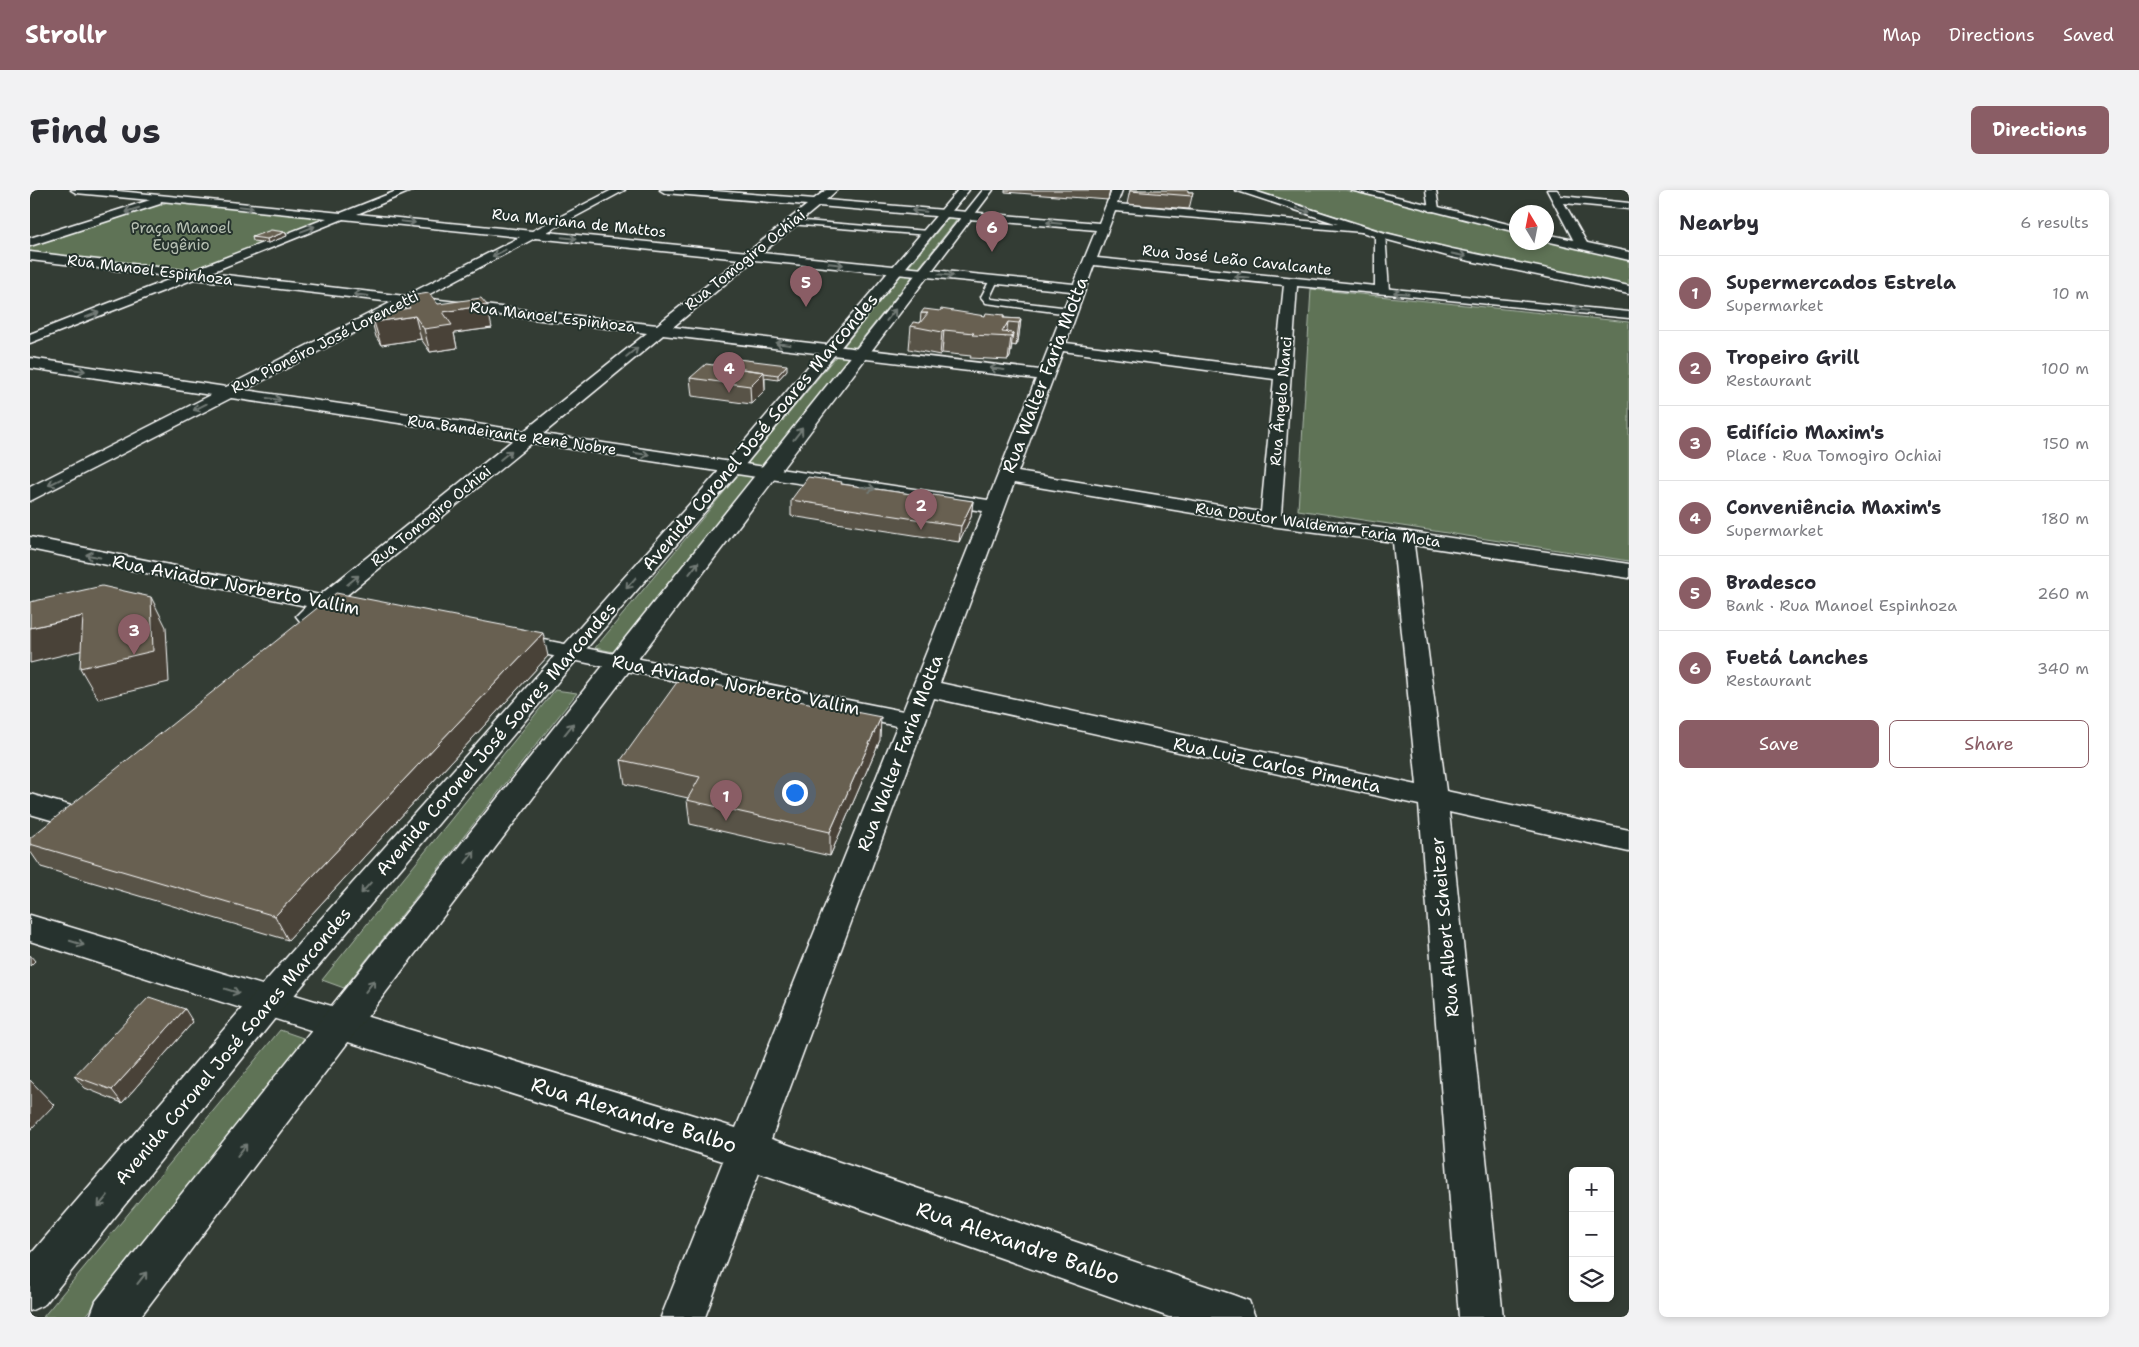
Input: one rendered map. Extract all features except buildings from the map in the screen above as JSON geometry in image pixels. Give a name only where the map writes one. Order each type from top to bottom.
[{"type":"street","name":"Rua Mariana de Mattos","points":[[76,190],[994,280],[1074,299]]},
{"type":"street","points":[[30,242],[196,190]]},
{"type":"street","points":[[30,339],[408,190]]},
{"type":"street","name":"Rua Pioneiro José Lorencetti","points":[[30,495],[620,190]]},
{"type":"street","points":[[665,190],[968,216],[1110,208],[1362,229]]},
{"type":"street","name":"Rua Tomogiro Ochiai","points":[[294,627],[832,190]]},
{"type":"street","name":"Avenida Coronel José Soares Marcondes","points":[[30,1289],[268,1002],[569,653],[733,468],[964,190]]},
{"type":"street","name":"Avenida Coronel José Soares Marcondes","points":[[112,1317],[988,190]]},
{"type":"street","points":[[1240,190],[1380,235],[1451,254],[1629,290]]},
{"type":"street","points":[[1356,190],[1509,227]]},
{"type":"street","points":[[1431,190],[1434,209]]},
{"type":"street","points":[[1554,194],[1629,206]]},
{"type":"street","points":[[1554,194],[1582,246]]},
{"type":"street","name":"Rua Walter Faria Motta","points":[[683,1317],[1110,208]]},
{"type":"street","points":[[1380,235],[1382,291]]},
{"type":"street","points":[[1554,239],[1629,255]]},
{"type":"street","name":"Rua Manoel Espinhoza","points":[[30,256],[1046,375]]},
{"type":"street","name":"Rua José Leão Cavalcante","points":[[1089,260],[1382,291]]},
{"type":"street","name":"Rua Ângelo Nanci","points":[[1270,520],[1291,282]]},
{"type":"street","points":[[1057,346],[1284,375]]},
{"type":"street","name":"Rua Bandeirante Renê Nobre","points":[[30,363],[995,507]]},
{"type":"street","name":"Rua Doutor Waldemar Faria Mota","points":[[1007,476],[1270,520],[1403,537],[1629,571]]},
{"type":"street","name":"Rua Albert Scheitzer","points":[[1403,537],[1433,799],[1481,1317]]},
{"type":"street","name":"Rua Aviador Norberto Vallim","points":[[30,543],[354,608]]},
{"type":"street","name":"Rua Aviador Norberto Vallim","points":[[491,637],[912,721]]},
{"type":"street","name":"Rua Luiz Carlos Pimenta","points":[[925,688],[1629,841]]},
{"type":"street","points":[[30,804],[63,816]]},
{"type":"street","name":"Rua Alexandre Balbo","points":[[30,928],[747,1150],[1233,1317]]},
{"type":"lane","points":[[792,222],[928,234]]},
{"type":"lane","points":[[994,280],[985,297],[988,301],[1074,299]]},
{"type":"lane","points":[[1382,291],[1629,315]]},
{"type":"green space","points":[[1252,190],[1345,190],[1509,229],[1509,250],[1554,250],[1554,241],[1629,258],[1629,287],[1473,255],[1403,237]]},
{"type":"green space","name":"Praça Manoel Eugênio","points":[[168,202],[331,219],[192,272],[30,252],[30,245]]},
{"type":"green space","points":[[950,216],[959,217],[917,270],[907,269]]},
{"type":"green space","points":[[903,273],[914,274],[854,349],[843,347]]},
{"type":"green space","points":[[1311,289],[1629,322],[1629,561],[1298,510]]},
{"type":"green space","points":[[838,354],[850,355],[761,466],[747,464]]},
{"type":"green space","points":[[739,474],[754,476],[614,652],[595,648]]},
{"type":"green space","points":[[555,690],[577,693],[344,988],[322,980]]},
{"type":"green space","points":[[280,1030],[306,1039],[85,1317],[43,1317]]},
{"type":"place","name":"Fuetá Lanches","points":[[992,252]]},
{"type":"place","name":"Bradesco","points":[[806,307]]},
{"type":"place","name":"Conveniência Maxim's","points":[[729,393]]},
{"type":"place","name":"Tropeiro Grill","points":[[921,530]]},
{"type":"place","name":"Edifício Maxim's","points":[[134,655]]},
{"type":"place","name":"Supermercados Estrela","points":[[726,821]]}]
